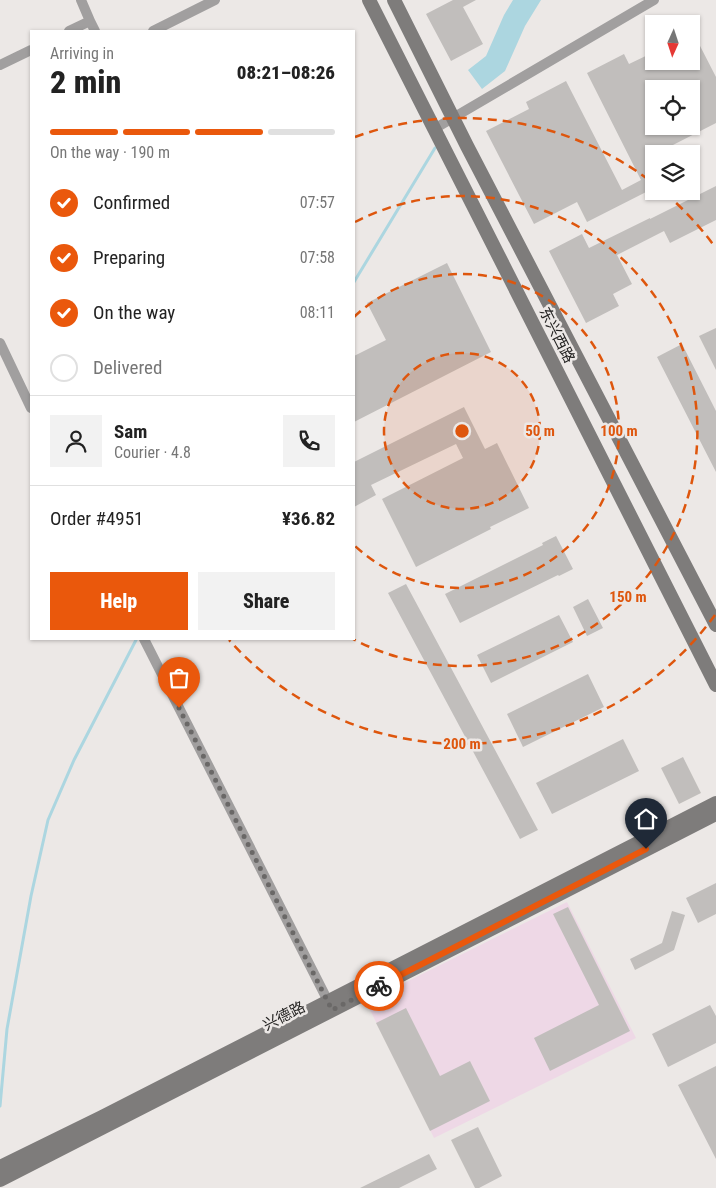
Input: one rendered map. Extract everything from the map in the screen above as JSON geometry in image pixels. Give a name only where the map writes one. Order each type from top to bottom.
[{"type":"street","points":[[81,0],[94,30]]},
{"type":"street","points":[[155,30],[215,0]]},
{"type":"street","name":"东兴西路","points":[[370,0],[716,685]]},
{"type":"street","name":"东兴西路","points":[[394,0],[453,118],[716,625]]},
{"type":"street","points":[[437,135],[453,118],[654,0]]},
{"type":"street","points":[[71,30],[90,21]]},
{"type":"street","points":[[0,65],[30,50]]},
{"type":"street","points":[[0,343],[30,406]]},
{"type":"street","points":[[145,640],[330,1005]]},
{"type":"street","name":"兴德路","points":[[0,1180],[716,803]]},
{"type":"street","name":"兴德路","points":[[0,1167],[716,814]]},
{"type":"shaded area","points":[[567,902],[636,1038],[434,1138],[366,1002]]},
{"type":"water","points":[[513,0],[541,0],[525,26],[505,71],[482,89],[468,70],[486,56],[504,15]]},
{"type":"building","points":[[453,0],[476,0],[463,7],[483,44],[451,61],[426,14]]},
{"type":"building","points":[[700,46],[716,77],[716,123],[700,131],[700,80],[645,80],[645,135],[693,135],[673,145],[645,145],[645,193],[587,222],[577,202],[534,224],[486,131],[529,109],[526,102],[566,81],[622,190],[641,180],[587,73],[624,54],[629,64],[645,56],[645,70],[700,70]]},
{"type":"building","points":[[716,186],[716,220],[670,243],[664,231],[617,255],[632,284],[613,294],[619,306],[586,323],[549,251],[582,234],[589,248],[688,200],[700,200],[700,194]]},
{"type":"building","points":[[447,263],[491,352],[355,421],[355,356],[386,340],[367,303]]},
{"type":"building","points":[[716,328],[716,370],[699,336]]},
{"type":"building","points":[[682,344],[716,411],[716,472],[657,357]]},
{"type":"building","points":[[464,407],[485,449],[497,443],[529,508],[416,567],[382,499],[463,458],[456,444],[371,485],[376,495],[355,506],[355,462]]},
{"type":"building","points":[[556,536],[573,569],[460,623],[445,594],[543,545],[542,543]]},
{"type":"building","points":[[406,584],[538,830],[520,839],[388,593]]},
{"type":"building","points":[[588,599],[603,628],[587,636],[573,607]]},
{"type":"building","points":[[559,615],[573,642],[491,683],[477,655]]},
{"type":"building","points":[[588,674],[604,707],[523,747],[507,714]]},
{"type":"building","points":[[623,739],[639,771],[552,814],[536,783]]},
{"type":"building","points":[[683,757],[701,793],[679,804],[661,768]]},
{"type":"building","points":[[716,883],[716,914],[698,923],[686,898]]},
{"type":"building","points":[[568,907],[630,1031],[550,1071],[534,1038],[599,1005],[553,914]]},
{"type":"building","points":[[672,911],[685,915],[674,950],[635,970],[630,959],[662,943]]},
{"type":"building","points":[[710,1005],[716,1016],[716,1043],[668,1067],[652,1034]]},
{"type":"building","points":[[406,1008],[440,1076],[470,1061],[490,1101],[430,1131],[376,1023]]},
{"type":"building","points":[[716,1066],[716,1159],[678,1085]]},
{"type":"building","points":[[478,1127],[502,1176],[479,1188],[475,1188],[451,1140]]},
{"type":"building","points":[[429,1154],[437,1169],[399,1188],[360,1188]]},
{"type":"waterway","points":[[355,280],[435,148]]},
{"type":"waterway","points":[[0,1106],[7,1029],[31,896],[48,820],[74,760],[136,640]]},
{"type":"way so far","points":[[179,708],[332,1010],[379,986]]},
{"type":"route","points":[[379,986],[646,849]]}]
